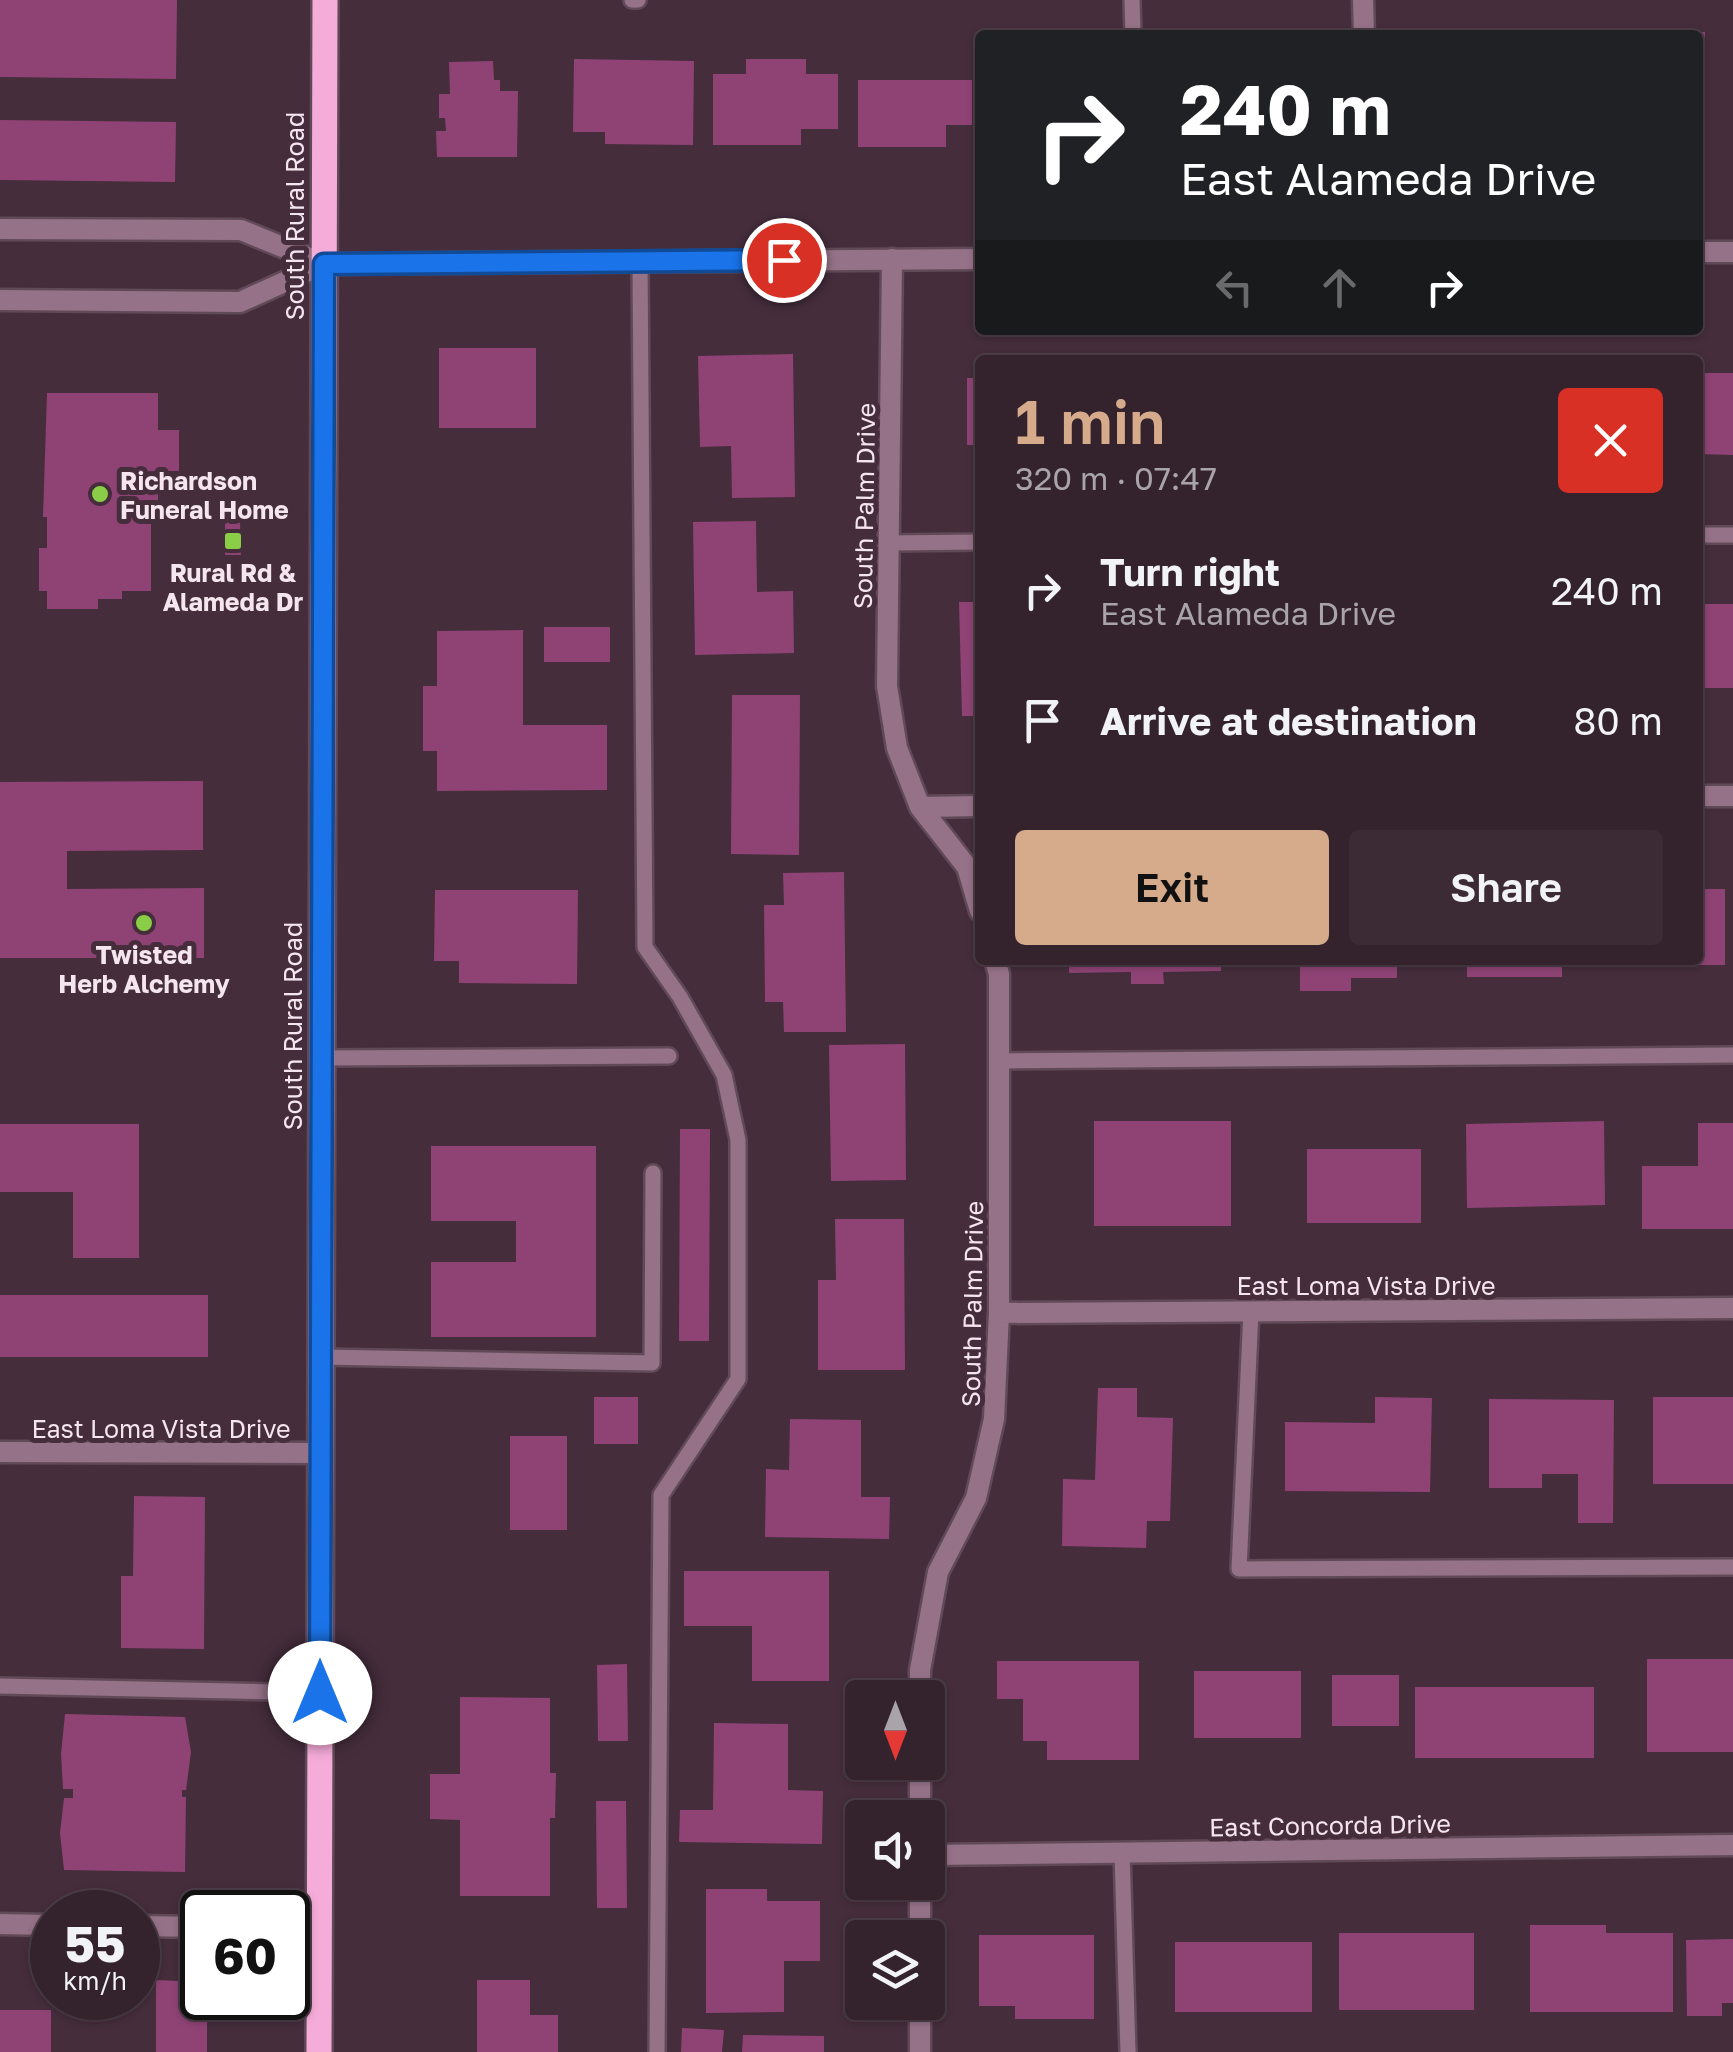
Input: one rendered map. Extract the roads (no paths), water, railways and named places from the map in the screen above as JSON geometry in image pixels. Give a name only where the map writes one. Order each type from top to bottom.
[{"type":"main road","name":"South Rural Road","points":[[319,2052],[325,0]]},
{"type":"street","points":[[1363,0],[1364,30]]},
{"type":"street","points":[[0,229],[241,230],[324,264],[975,259]]},
{"type":"street","points":[[1703,252],[1733,252]]},
{"type":"street","name":"South Palm Drive","points":[[892,259],[887,686],[897,748],[920,807],[966,867],[975,895]]},
{"type":"street","points":[[0,300],[240,302],[324,264]]},
{"type":"street","points":[[1703,796],[1733,796]]},
{"type":"street","points":[[920,807],[975,806]]},
{"type":"street","name":"South Palm Drive","points":[[920,1680],[938,1572],[976,1498],[994,1419],[999,1313],[996,965]]},
{"type":"street","name":"East Loma Vista Drive","points":[[999,1313],[1733,1308]]},
{"type":"street","name":"East Loma Vista Drive","points":[[0,1452],[321,1453]]},
{"type":"street","name":"East Concorda Drive","points":[[945,1855],[1733,1844]]},
{"type":"street","points":[[0,1924],[30,1925]]},
{"type":"street","points":[[310,1927],[320,1927]]},
{"type":"street","points":[[920,2020],[920,2052]]},
{"type":"lane","points":[[1132,0],[1132,30]]},
{"type":"lane","points":[[640,261],[645,947],[680,997],[724,1075],[738,1140],[738,1380],[661,1495],[657,2052]]},
{"type":"lane","points":[[1703,535],[1733,535]]},
{"type":"lane","points":[[889,543],[975,542]]},
{"type":"lane","points":[[999,1061],[1733,1055]]},
{"type":"lane","points":[[322,1058],[669,1056]]},
{"type":"lane","points":[[321,1357],[652,1362],[652,1174]]},
{"type":"lane","points":[[1251,1311],[1239,1568],[1733,1567]]},
{"type":"lane","points":[[0,1686],[320,1693]]},
{"type":"lane","points":[[1122,1853],[1128,2052]]},
{"type":"place","name":"Richardson Funeral Home","points":[[100,494]]},
{"type":"place","name":"Rural Rd & Alameda Dr","points":[[233,541]]},
{"type":"place","name":"Twisted Herb Alchemy","points":[[144,923]]}]
